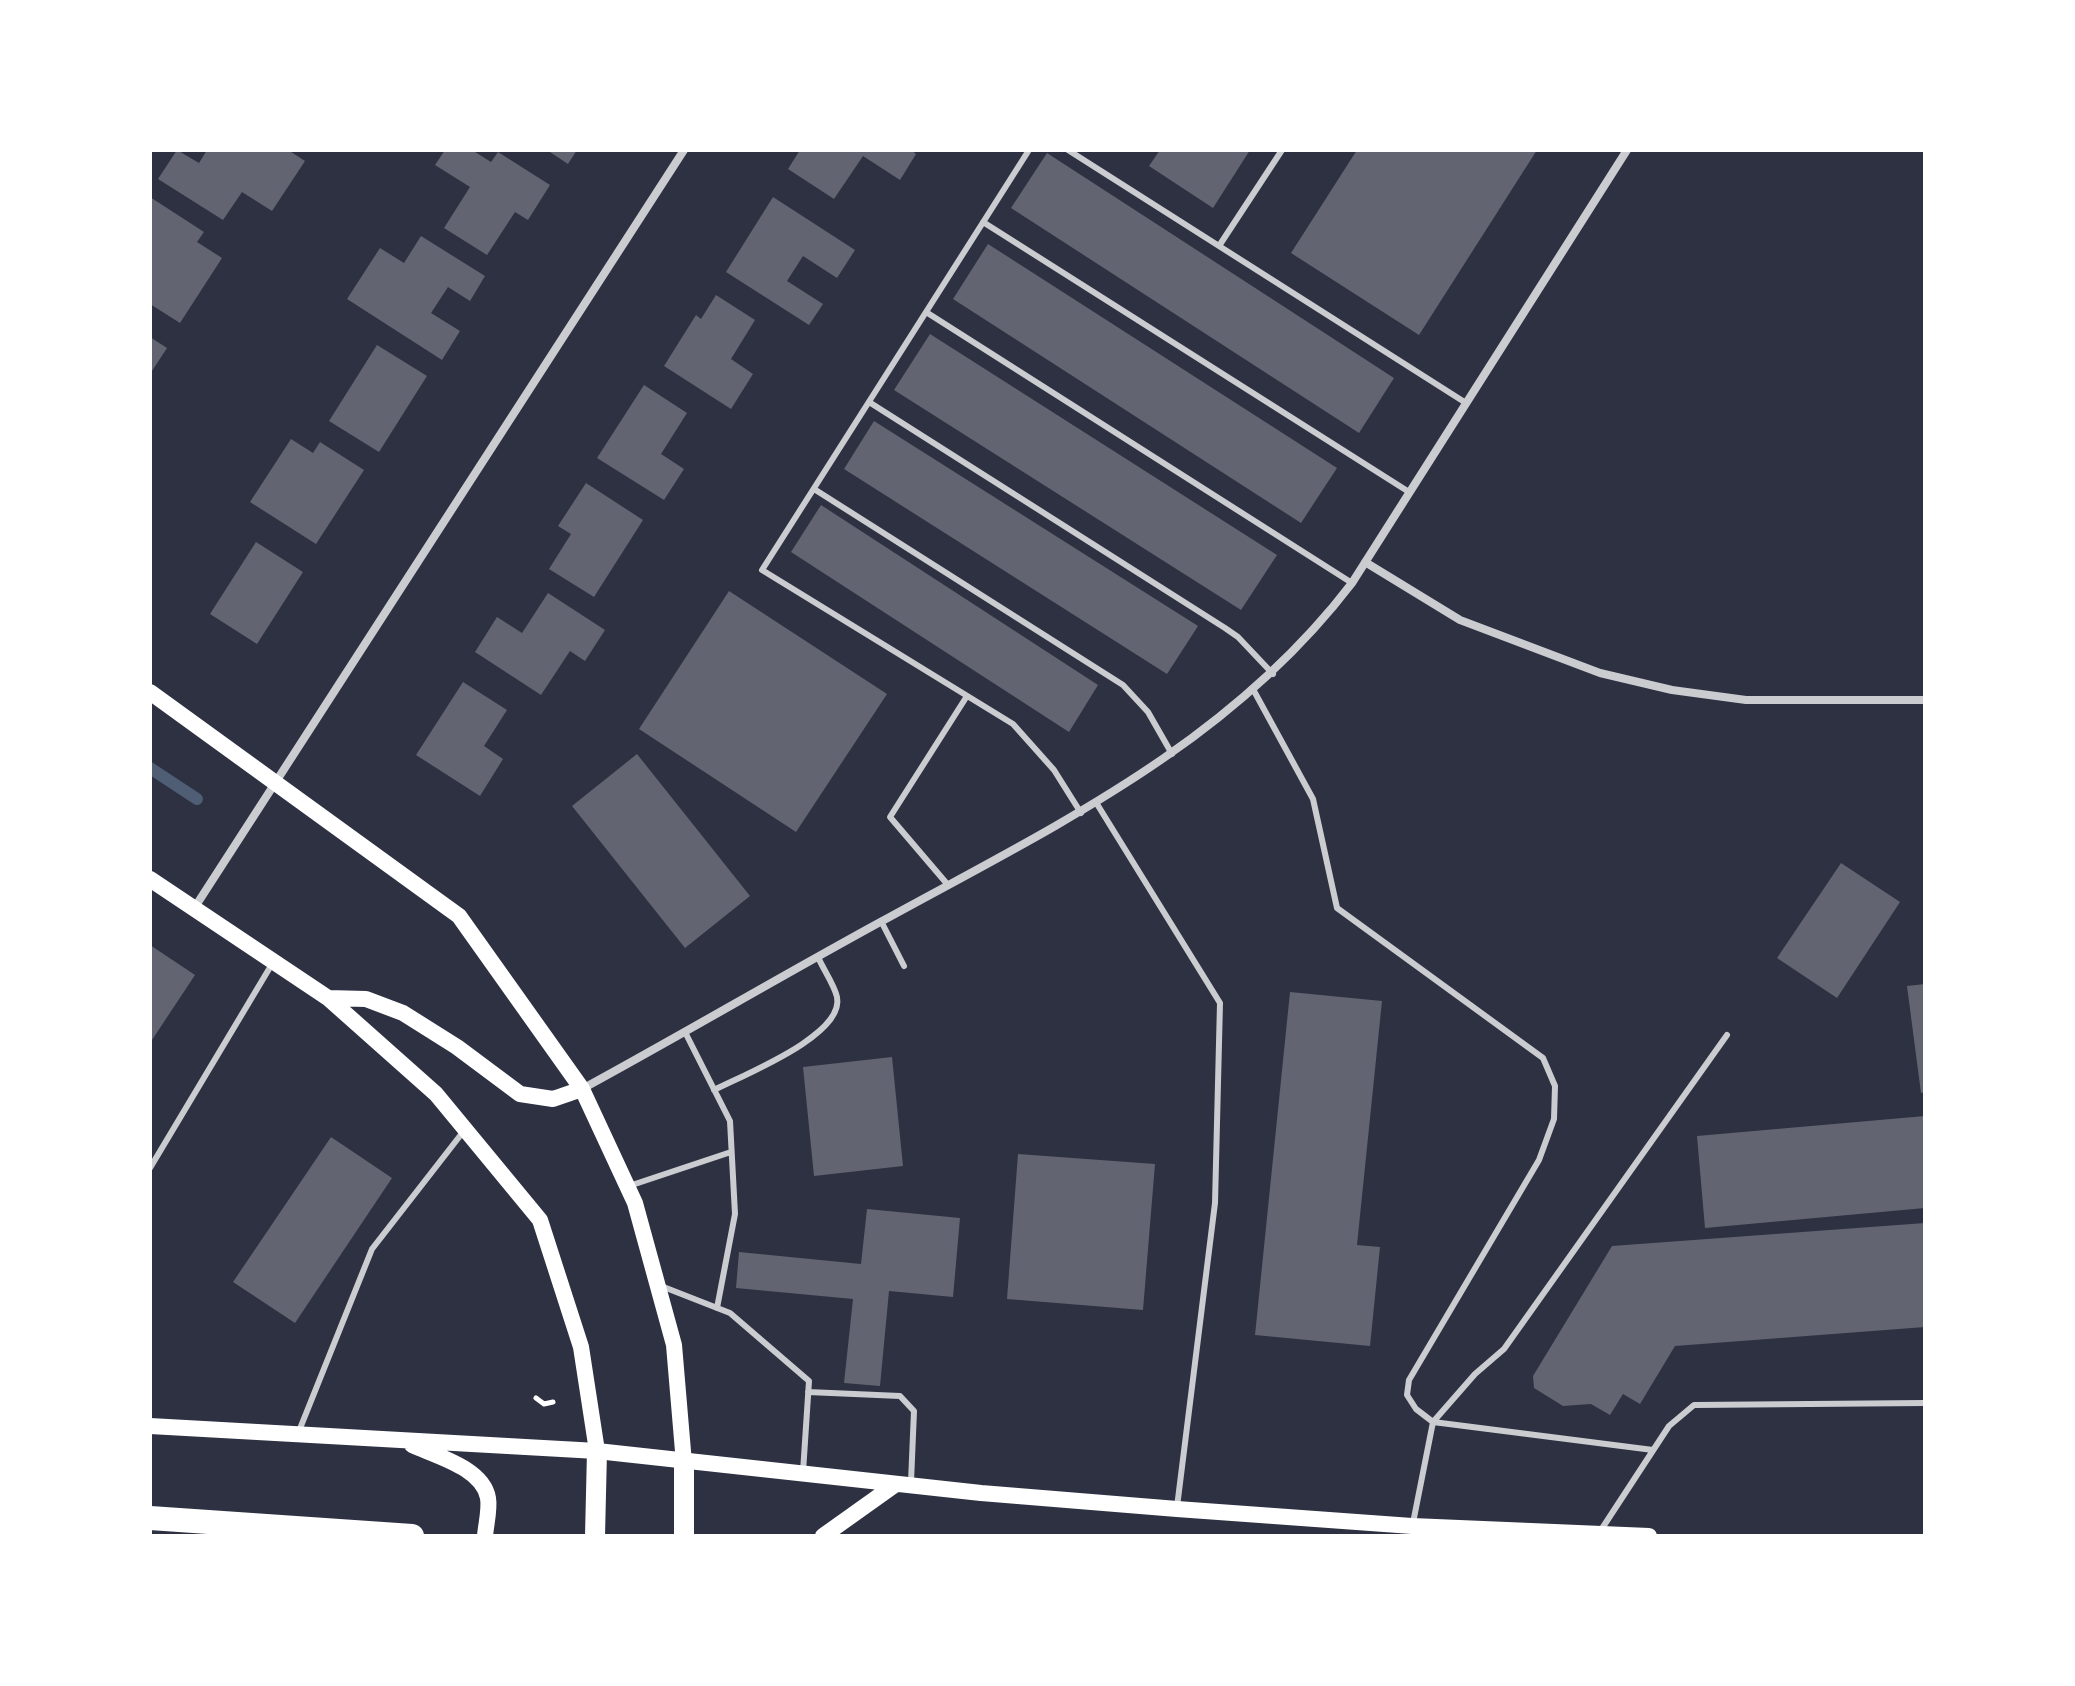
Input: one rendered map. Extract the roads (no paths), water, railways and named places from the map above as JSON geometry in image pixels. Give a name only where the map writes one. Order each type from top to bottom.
[{"type":"highway","points":[[150,1518],[412,1536]]},
{"type":"main road","points":[[150,692],[459,916],[582,1089],[627,1187],[674,1345],[684,1463],[684,1536]]},
{"type":"main road","points":[[150,879],[328,998],[436,1094],[540,1220],[581,1347],[597,1451],[595,1536]]},
{"type":"main road","points":[[328,998],[366,999],[403,1013],[457,1047],[520,1094],[553,1099],[582,1089]]},
{"type":"main road","points":[[150,1426],[597,1451],[803,1475],[1177,1509],[1412,1526],[1649,1536]]},
{"type":"main road","points":[[402,1441],[462,1469],[484,1487],[489,1500],[485,1536]]},
{"type":"main road","points":[[823,1536],[904,1485]]},
{"type":"street","points":[[195,907],[684,150]]},
{"type":"street","points":[[582,1089],[1097,804],[1172,754],[1273,674],[1324,619],[1352,583],[1627,150]]},
{"type":"street","points":[[1365,562],[1460,620],[1600,673],[1657,687],[1746,700],[1925,700]]},
{"type":"lane","points":[[1029,150],[762,570],[1013,724],[1054,770],[1081,813]]},
{"type":"lane","points":[[1068,150],[1466,403]]},
{"type":"lane","points":[[1219,246],[1282,150]]},
{"type":"lane","points":[[983,222],[1409,492]]},
{"type":"lane","points":[[926,312],[1352,583]]},
{"type":"lane","points":[[869,402],[1238,637],[1273,674]]},
{"type":"lane","points":[[814,489],[1123,685],[1148,712],[1172,754]]},
{"type":"lane","points":[[1254,691],[1313,799],[1337,908],[1543,1058],[1555,1086],[1554,1119],[1539,1160],[1409,1380],[1407,1395],[1416,1409],[1433,1422],[1653,1450]]},
{"type":"lane","points":[[948,885],[890,817],[967,696]]},
{"type":"lane","points":[[1097,804],[1220,1003],[1215,1203],[1177,1509]]},
{"type":"lane","points":[[881,921],[904,966]]},
{"type":"lane","points":[[714,1090],[820,1034],[835,1017],[837,998],[818,957]]},
{"type":"lane","points":[[150,1168],[273,961]]},
{"type":"lane","points":[[685,1032],[730,1121],[735,1214],[717,1308]]},
{"type":"lane","points":[[1412,1526],[1433,1422],[1475,1374],[1504,1349],[1727,1035]]},
{"type":"lane","points":[[297,1435],[372,1249],[465,1129]]},
{"type":"lane","points":[[627,1187],[731,1152]]},
{"type":"lane","points":[[657,1285],[730,1313],[809,1381],[803,1475]]},
{"type":"lane","points":[[808,1392],[900,1396],[911,1403],[914,1411],[904,1485]]},
{"type":"lane","points":[[1598,1534],[1669,1426],[1694,1405],[1925,1403]]},
{"type":"waterway","points":[[150,768],[197,799]]}]
